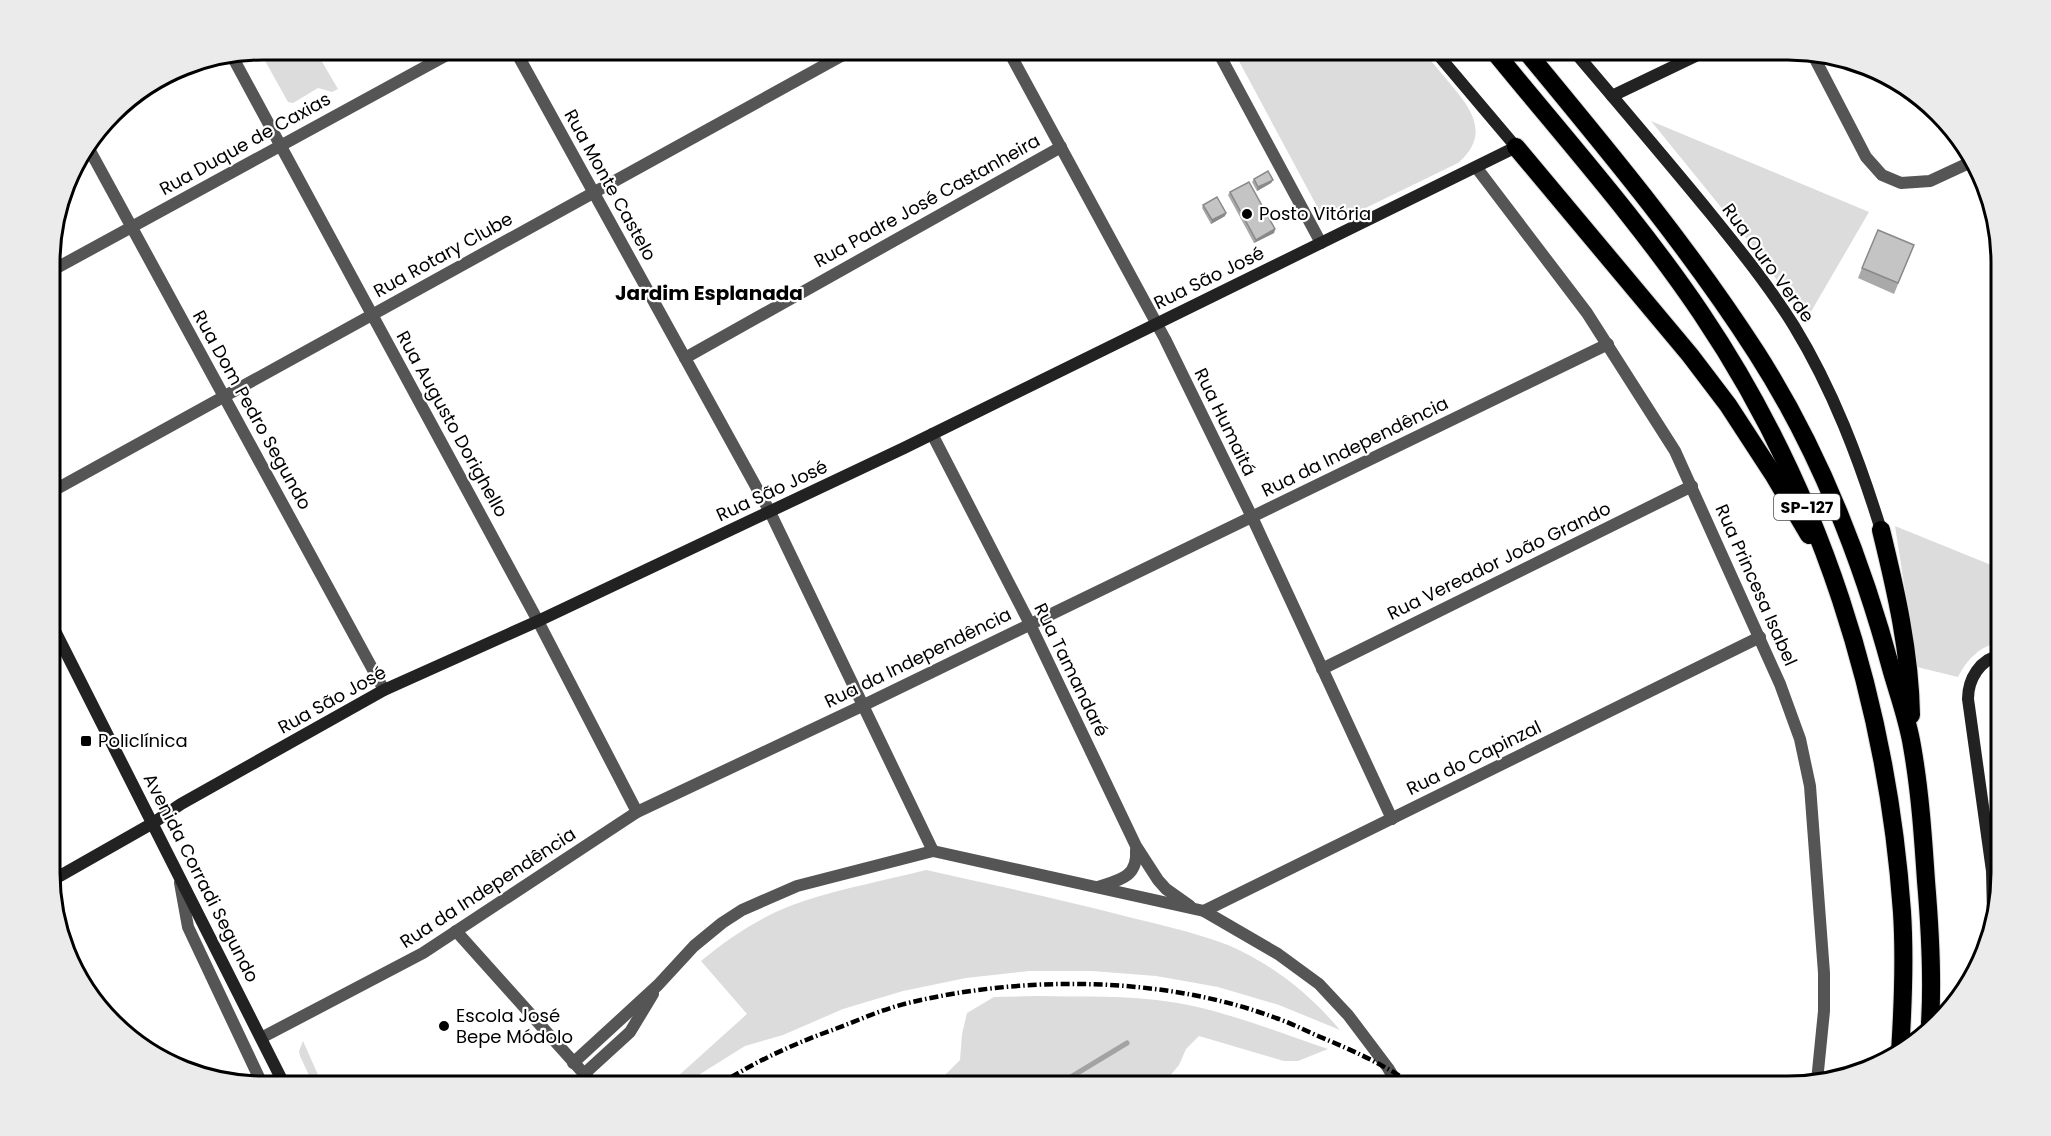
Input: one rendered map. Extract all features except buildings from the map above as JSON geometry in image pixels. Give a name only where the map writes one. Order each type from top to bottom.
[{"type":"highway","name":"SP-127","points":[[1501,60],[1666,264],[1718,339],[1762,411],[1816,527],[1837,585],[1880,741],[1894,824],[1902,915],[1903,1000],[1901,1042]]},
{"type":"highway","name":"SP-127","points":[[1533,60],[1651,203],[1686,249],[1757,353],[1790,408],[1843,522],[1865,580],[1886,647],[1912,744],[1922,827],[1929,922],[1930,1018]]},
{"type":"highway","points":[[1516,147],[1728,405],[1773,474],[1837,585]]},
{"type":"highway","points":[[1881,530],[1904,637],[1911,687],[1912,744]]},
{"type":"street","name":"Rua Duque de Caxias","points":[[60,265],[438,60]]},
{"type":"street","name":"Rua Monte Castelo","points":[[521,60],[770,512],[933,851]]},
{"type":"street","name":"Rua Rotary Clube","points":[[60,487],[834,60]]},
{"type":"street","name":"Rua Humaitá","points":[[1013,60],[1157,324],[1252,517],[1392,819]]},
{"type":"street","points":[[1222,60],[1321,243]]},
{"type":"street","points":[[1442,60],[1516,147]]},
{"type":"street","name":"Rua Ouro Verde","points":[[1581,60],[1748,260],[1795,328],[1841,416],[1861,466],[1881,530]]},
{"type":"street","points":[[1612,96],[1687,60]]},
{"type":"street","name":"Rua Augusto Dorighello","points":[[235,62],[538,621],[637,812]]},
{"type":"street","points":[[1817,62],[1866,157],[1882,175],[1901,183],[1930,181],[1965,165]]},
{"type":"street","name":"Rua Padre José Castanheira","points":[[685,358],[1061,147]]},
{"type":"street","name":"Rua São José","points":[[60,876],[153,823],[181,804],[384,690],[538,621],[770,512],[1516,147]]},
{"type":"street","name":"Rua Dom Pedro Segundo","points":[[92,154],[384,690]]},
{"type":"street","name":"Rua Princesa Isabel","points":[[1476,167],[1587,313],[1675,451],[1780,684],[1800,739],[1810,786],[1824,973],[1824,1011],[1818,1073]]},
{"type":"street","name":"Rua da Independência","points":[[261,1038],[423,953],[637,812],[864,705],[1608,344]]},
{"type":"street","name":"Rua Tamandaré","points":[[932,434],[1030,624],[1136,846],[1166,889],[1199,910]]},
{"type":"street","name":"Rua Vereador João Grando","points":[[1322,669],[1692,486]]},
{"type":"street","name":"Rua do Capinzal","points":[[1199,910],[1392,819],[1760,637]]},
{"type":"street","name":"Avenida Corradi Segundo","points":[[60,640],[280,1076]]},
{"type":"street","points":[[1991,659],[1982,665],[1971,679],[1968,688],[1991,841]]},
{"type":"street","points":[[1097,887],[1122,879],[1132,872],[1137,862],[1136,846]]},
{"type":"street","points":[[573,1063],[658,985],[694,946],[722,923],[752,906],[797,886],[933,851],[1199,910],[1278,954],[1319,984],[1348,1015],[1393,1076]]},
{"type":"street","points":[[178,873],[188,927],[258,1076]]},
{"type":"street","points":[[456,931],[584,1074],[630,1032],[658,985]]},
{"type":"shaded area","points":[[265,60],[321,60],[338,89],[332,92],[318,88],[293,103],[288,102]]},
{"type":"shaded area","points":[[1238,60],[1430,60],[1467,105],[1472,115],[1476,134],[1468,153],[1458,163],[1345,218],[1331,219],[1320,212]]},
{"type":"shaded area","points":[[1651,121],[1869,212],[1805,322],[1759,254]]},
{"type":"shaded area","points":[[1895,526],[1991,565],[1991,645],[1975,654],[1958,677],[1917,667]]},
{"type":"shaded area","points":[[926,870],[1185,931],[1228,945],[1275,970],[1316,1004],[1340,1030],[1279,1005],[1218,987],[1156,976],[1092,971],[1029,971],[966,978],[903,991],[843,1009],[783,1035],[745,1046],[697,1076],[678,1076],[747,1014],[701,961],[750,926],[776,912],[834,892]]},
{"type":"shaded area","points":[[994,997],[1104,997],[1171,1002],[1210,1010],[1328,1049],[1298,1061],[1284,1061],[1199,1036],[1186,1049],[1179,1065],[1170,1076],[944,1076],[960,1060],[962,1034],[967,1013]]},
{"type":"shaded area","points":[[303,1041],[319,1076],[309,1076],[299,1051]]},
{"type":"waterway","points":[[1073,1076],[1127,1043]]},
{"type":"railway","points":[[733,1076],[789,1047],[899,1005],[953,994],[1046,984],[1141,987],[1233,1004],[1282,1020],[1400,1076]]},
{"type":"place","name":"Posto Vitória","points":[[1247,214]]},
{"type":"place","name":"Policlínica","points":[[86,741]]},
{"type":"place","name":"Escola José Bepe Módolo","points":[[444,1026]]},
{"type":"district","name":"Jardim Esplanada","points":[[709,293]]}]
